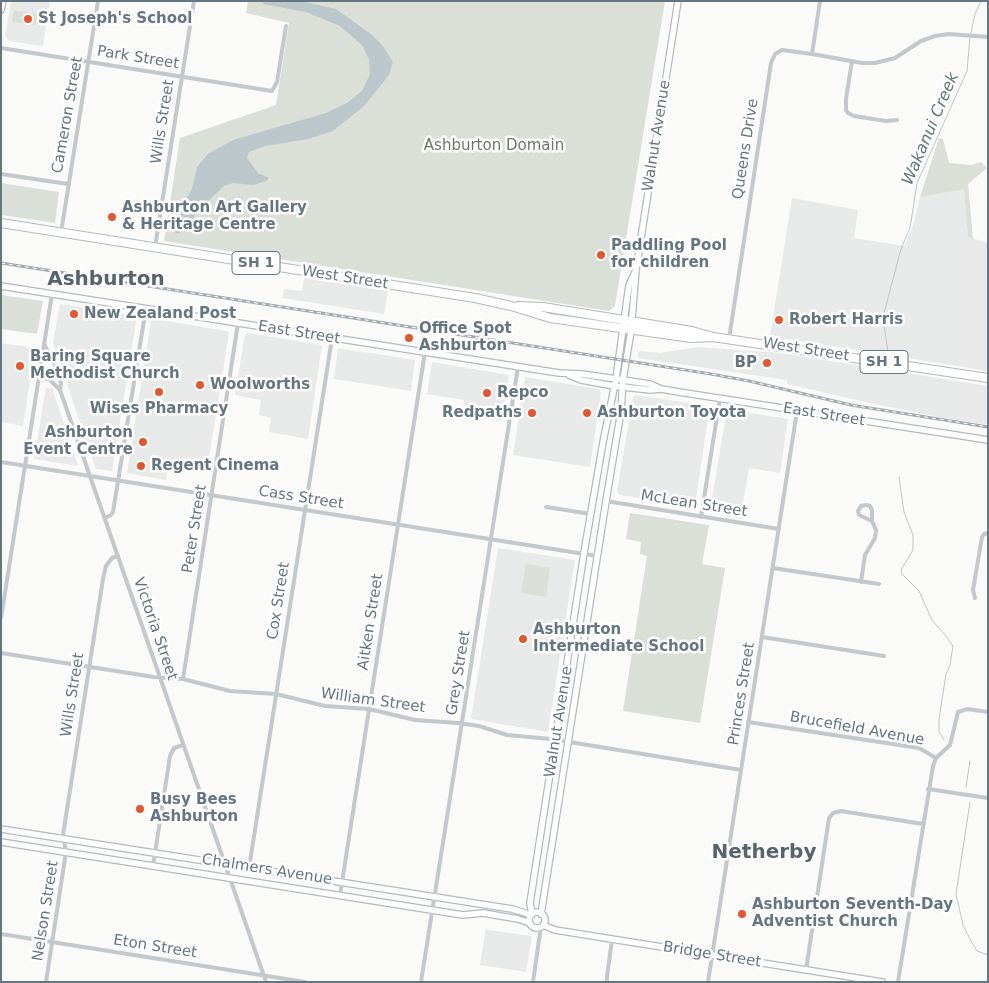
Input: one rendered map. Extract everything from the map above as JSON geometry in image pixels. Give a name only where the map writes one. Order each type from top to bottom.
[{"type":"highway","name":"West Street","points":[[1,223],[466,297],[511,306],[550,318],[691,338],[713,337]]},
{"type":"highway","name":"West Street","points":[[511,306],[543,307],[692,331],[713,337],[988,378]]},
{"type":"street","points":[[1,10],[2,1]]},
{"type":"street","name":"Cameron Street","points":[[61,233],[98,1]]},
{"type":"street","name":"Wills Street","points":[[155,247],[194,1]]},
{"type":"street","name":"Walnut Avenue","points":[[542,914],[616,444],[628,320],[678,1]]},
{"type":"street","points":[[820,1],[812,54],[870,63],[887,60],[921,41],[935,36],[949,34],[988,37]]},
{"type":"street","name":"Park Street","points":[[1,48],[272,91],[277,82],[286,26]]},
{"type":"street","name":"Queens Drive","points":[[729,339],[771,62],[775,54],[782,50],[812,54]]},
{"type":"street","points":[[852,61],[846,99],[846,110],[848,113],[854,116],[886,121],[897,120]]},
{"type":"street","points":[[1,174],[68,184]]},
{"type":"street","name":"East Street","points":[[1,286],[518,367],[650,384],[661,389]]},
{"type":"street","points":[[1,618],[52,294]]},
{"type":"street","points":[[105,518],[113,512],[146,308]]},
{"type":"street","name":"Peter Street","points":[[183,679],[238,323]]},
{"type":"street","name":"Walnut Avenue","points":[[532,914],[530,903],[584,553],[603,442],[627,330]]},
{"type":"street","name":"Cox Street","points":[[249,868],[332,338]]},
{"type":"street","name":"Victoria Street","points":[[44,344],[61,383],[60,390],[266,982]]},
{"type":"street","name":"Aitken Street","points":[[340,895],[425,352]]},
{"type":"street","name":"Grey Street","points":[[421,982],[518,367]]},
{"type":"street","points":[[39,378],[49,380],[56,370]]},
{"type":"street","name":"East Street","points":[[567,374],[581,380],[614,386],[661,389],[988,440]]},
{"type":"street","name":"Victoria Street","points":[[49,380],[60,390]]},
{"type":"street","points":[[701,517],[720,398]]},
{"type":"street","name":"Princes Street","points":[[708,982],[797,410]]},
{"type":"street","points":[[603,442],[616,444]]},
{"type":"street","name":"Cass Street","points":[[1,462],[597,556]]},
{"type":"street","name":"McLean Street","points":[[606,501],[779,529]]},
{"type":"street","points":[[861,582],[865,555],[875,538],[876,530],[872,521],[870,506],[861,506],[858,511],[859,515],[872,521]]},
{"type":"street","points":[[546,507],[591,514]]},
{"type":"street","points":[[975,598],[973,590],[982,537],[988,533]]},
{"type":"street","name":"Wills Street","points":[[63,841],[104,570],[108,562],[118,556]]},
{"type":"street","points":[[773,568],[879,584]]},
{"type":"street","points":[[762,637],[884,656]]},
{"type":"street","name":"William Street","points":[[1,653],[183,679],[230,691],[276,694],[325,706],[369,708],[415,720],[462,723],[507,735],[556,740],[741,770]]},
{"type":"street","name":"Brucefield Avenue","points":[[748,722],[919,748],[936,758],[950,745],[958,712],[967,709],[988,712]]},
{"type":"street","points":[[153,866],[170,756],[174,748],[183,745]]},
{"type":"street","points":[[898,982],[928,789],[932,766],[936,758]]},
{"type":"street","points":[[928,789],[988,798]]},
{"type":"street","points":[[806,970],[829,818],[833,812],[841,811],[923,824]]},
{"type":"street","name":"Chalmers Avenue","points":[[1,829],[63,841],[155,853],[342,882],[512,909],[532,914]]},
{"type":"street","name":"Nelson Street","points":[[46,982],[66,852],[63,841]]},
{"type":"street","name":"Chalmers Avenue","points":[[1,842],[462,915],[483,914],[518,919],[530,923]]},
{"type":"street","points":[[512,909],[523,908],[530,903]]},
{"type":"street","points":[[533,982],[541,926],[544,918],[542,914],[532,914],[529,919],[530,923],[534,928],[541,926]]},
{"type":"street","name":"Bridge Street","points":[[541,926],[612,940],[882,982]]},
{"type":"street","name":"Eton Street","points":[[1,934],[305,982]]},
{"type":"street","points":[[607,982],[612,940]]},
{"type":"shaded area","name":"St Joseph's School","points":[[11,1],[50,1],[43,46],[9,41],[5,36]]},
{"type":"shaded area","points":[[264,1],[301,1],[336,9],[372,35],[382,45],[393,62],[389,75],[364,106],[333,131],[308,139],[265,146],[249,152],[247,158],[258,173],[269,178],[254,185],[233,183],[224,186],[199,210],[184,230],[178,234],[170,227],[172,218],[177,206],[184,203],[192,189],[197,167],[208,154],[233,140],[326,113],[347,103],[362,91],[370,74],[369,60],[363,46],[340,26],[306,12],[263,4]]},
{"type":"shaded area","points":[[964,188],[968,237],[988,243],[988,371],[770,336],[792,198],[858,210],[854,238],[904,246],[913,226],[920,197]]},
{"type":"shaded area","points":[[304,278],[388,291],[384,314],[283,298],[284,289],[302,291]]},
{"type":"shaded area","points":[[60,304],[137,316],[112,471],[96,469],[53,343]]},
{"type":"shaded area","points":[[154,319],[227,331],[229,333],[207,471],[169,464],[166,480],[127,473],[151,321]]},
{"type":"shaded area","points":[[247,333],[322,345],[308,439],[269,432],[271,418],[259,415],[261,400],[235,395],[245,335]]},
{"type":"shaded area","points":[[1,343],[35,348],[23,426],[1,422]]},
{"type":"shaded area","points":[[699,347],[780,353],[988,386],[988,425],[869,403],[787,384],[787,380],[638,358],[638,353],[641,351],[660,353]]},
{"type":"shaded area","points":[[338,348],[415,360],[411,391],[334,379]]},
{"type":"shaded area","points":[[432,362],[509,375],[501,421],[462,416],[464,400],[427,394]]},
{"type":"shaded area","points":[[525,377],[598,389],[601,392],[590,467],[513,455]]},
{"type":"shaded area","points":[[46,388],[52,388],[77,466],[34,459]]},
{"type":"shaded area","points":[[635,395],[710,406],[695,505],[620,495],[617,492],[633,397]]},
{"type":"shaded area","points":[[727,409],[788,419],[780,473],[749,468],[741,514],[710,510]]},
{"type":"shaded area","name":"Ashburton Intermediate School","points":[[498,548],[575,560],[548,732],[471,719]]},
{"type":"shaded area","points":[[486,928],[532,936],[526,972],[480,965]]},
{"type":"green space","name":"Ashburton Domain","points":[[248,1],[665,1],[615,306],[609,311],[164,241],[180,138],[276,105],[289,23],[246,13]]},
{"type":"green space","points":[[14,10],[38,14],[36,25],[12,22]]},
{"type":"green space","points":[[939,138],[943,139],[949,163],[972,165],[981,162],[987,168],[968,184],[973,240],[968,237],[964,189],[920,197]]},
{"type":"green space","points":[[1,183],[59,192],[55,223],[1,215]]},
{"type":"green space","points":[[1,295],[43,301],[37,334],[1,329]]},
{"type":"green space","points":[[630,513],[709,525],[702,564],[725,568],[700,723],[623,711],[647,556],[640,554],[641,542],[626,539]]},
{"type":"green space","points":[[526,564],[550,568],[546,597],[521,593]]},
{"type":"waterway","name":"Wakanui Creek","points":[[971,33],[975,14],[981,1]]},
{"type":"waterway","name":"Wakanui Creek","points":[[888,353],[883,317],[901,249],[910,228],[917,183],[967,71],[970,37]]},
{"type":"waterway","name":"Wakanui Creek","points":[[899,477],[904,512],[913,535],[913,550],[901,570],[902,574],[919,591],[932,620],[953,646],[950,665],[946,674],[939,719],[939,732],[944,740]]},
{"type":"waterway","name":"Wakanui Creek","points":[[966,787],[970,761]]},
{"type":"waterway","name":"Wakanui Creek","points":[[970,802],[956,894],[963,925],[971,941],[977,951],[988,955]]},
{"type":"railway","points":[[1,263],[711,374],[851,405],[988,427]]},
{"type":"place","name":"St Joseph's School","points":[[28,19]]},
{"type":"place","name":"Ashburton Art Gallery & Heritage Centre","points":[[112,217]]},
{"type":"place","name":"Paddling Pool for children","points":[[601,255]]},
{"type":"place","name":"New Zealand Post","points":[[74,314]]},
{"type":"place","name":"Robert Harris","points":[[779,320]]},
{"type":"place","name":"Office Spot Ashburton","points":[[409,338]]},
{"type":"place","name":"BP","points":[[767,363]]},
{"type":"place","name":"Baring Square Methodist Church","points":[[20,366]]},
{"type":"place","name":"Woolworths","points":[[200,385]]},
{"type":"place","name":"Wises Pharmacy","points":[[159,392]]},
{"type":"place","name":"Repco","points":[[487,393]]},
{"type":"place","name":"Redpaths","points":[[532,413]]},
{"type":"place","name":"Ashburton Toyota","points":[[587,413]]},
{"type":"place","name":"Ashburton Event Centre","points":[[143,442]]},
{"type":"place","name":"Regent Cinema","points":[[141,466]]},
{"type":"place","name":"Ashburton Intermediate School","points":[[523,639]]},
{"type":"place","name":"Busy Bees Ashburton","points":[[140,809]]},
{"type":"place","name":"Ashburton Seventh-Day Adventist Church","points":[[742,914]]},
{"type":"district","name":"Ashburton","points":[[106,280]]},
{"type":"district","name":"Netherby","points":[[764,853]]}]
